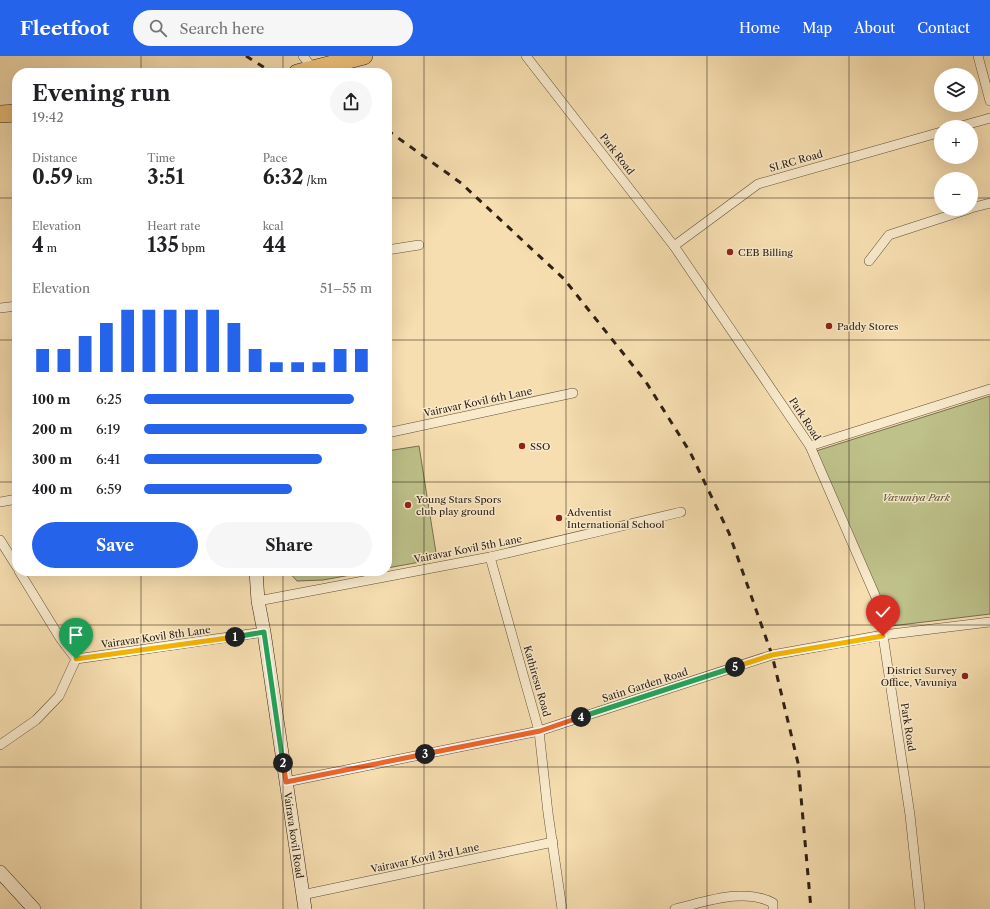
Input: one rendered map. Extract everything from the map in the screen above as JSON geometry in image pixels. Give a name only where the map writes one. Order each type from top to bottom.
[{"type":"highway","points":[[304,66],[364,56]]},
{"type":"highway","points":[[0,114],[12,113]]},
{"type":"street","name":"Park Road","points":[[526,56],[674,246],[810,446],[878,602],[910,815],[920,909]]},
{"type":"street","points":[[978,56],[990,102]]},
{"type":"street","points":[[978,121],[990,118]]},
{"type":"street","name":"SLRC Road","points":[[674,246],[758,184],[934,134]]},
{"type":"street","points":[[978,207],[990,203]]},
{"type":"street","points":[[869,261],[889,236],[949,216]]},
{"type":"street","points":[[392,249],[419,245]]},
{"type":"street","points":[[0,308],[12,307]]},
{"type":"street","points":[[810,446],[990,389]]},
{"type":"street","name":"Vairavar Kovil 6th Lane","points":[[392,432],[573,393]]},
{"type":"street","points":[[0,502],[12,500]]},
{"type":"street","name":"Vairavar Kovil 5th Lane","points":[[258,601],[490,558],[681,512]]},
{"type":"street","points":[[0,540],[12,559]]},
{"type":"street","name":"Kathiresu Road","points":[[490,558],[540,731],[562,909]]},
{"type":"street","points":[[0,745],[36,720],[59,696],[76,659],[60,638],[22,576]]},
{"type":"street","name":"Vairava kovil Road","points":[[256,576],[258,601],[264,632],[305,909]]},
{"type":"street","name":"Satin Garden Road","points":[[286,782],[540,731],[772,655],[883,636],[990,622]]},
{"type":"street","name":"Vairavar Kovil 8th Lane","points":[[76,659],[264,632]]},
{"type":"street","name":"Vairavar Kovil 3rd Lane","points":[[302,895],[553,842]]},
{"type":"street","points":[[0,872],[30,907]]},
{"type":"street","points":[[675,909],[716,899],[753,895],[773,903],[773,909]]},
{"type":"green space","name":"Vavuniya Park","points":[[990,396],[990,614],[883,627],[816,451]]},
{"type":"green space","name":"Young Stars Spors club play ground","points":[[419,446],[437,559],[392,567],[392,450]]},
{"type":"green space","points":[[292,576],[345,576],[323,580],[297,581]]},
{"type":"railway","points":[[246,56],[265,68]]},
{"type":"railway","points":[[392,134],[461,183],[564,279],[646,382],[690,452],[729,533],[772,655],[798,763],[811,909]]},
{"type":"place","name":"CEB Billing","points":[[730,252]]},
{"type":"place","name":"Paddy Stores","points":[[829,326]]},
{"type":"place","name":"SSO","points":[[522,446]]},
{"type":"place","name":"Young Stars Spors club play ground","points":[[408,505]]},
{"type":"place","name":"Adventist International School","points":[[559,518]]},
{"type":"place","name":"District Survey Office, Vavuniya","points":[[965,676]]},
{"type":"route","points":[[76,659],[171,647],[264,632],[286,782],[540,731],[772,655],[883,636]]}]
